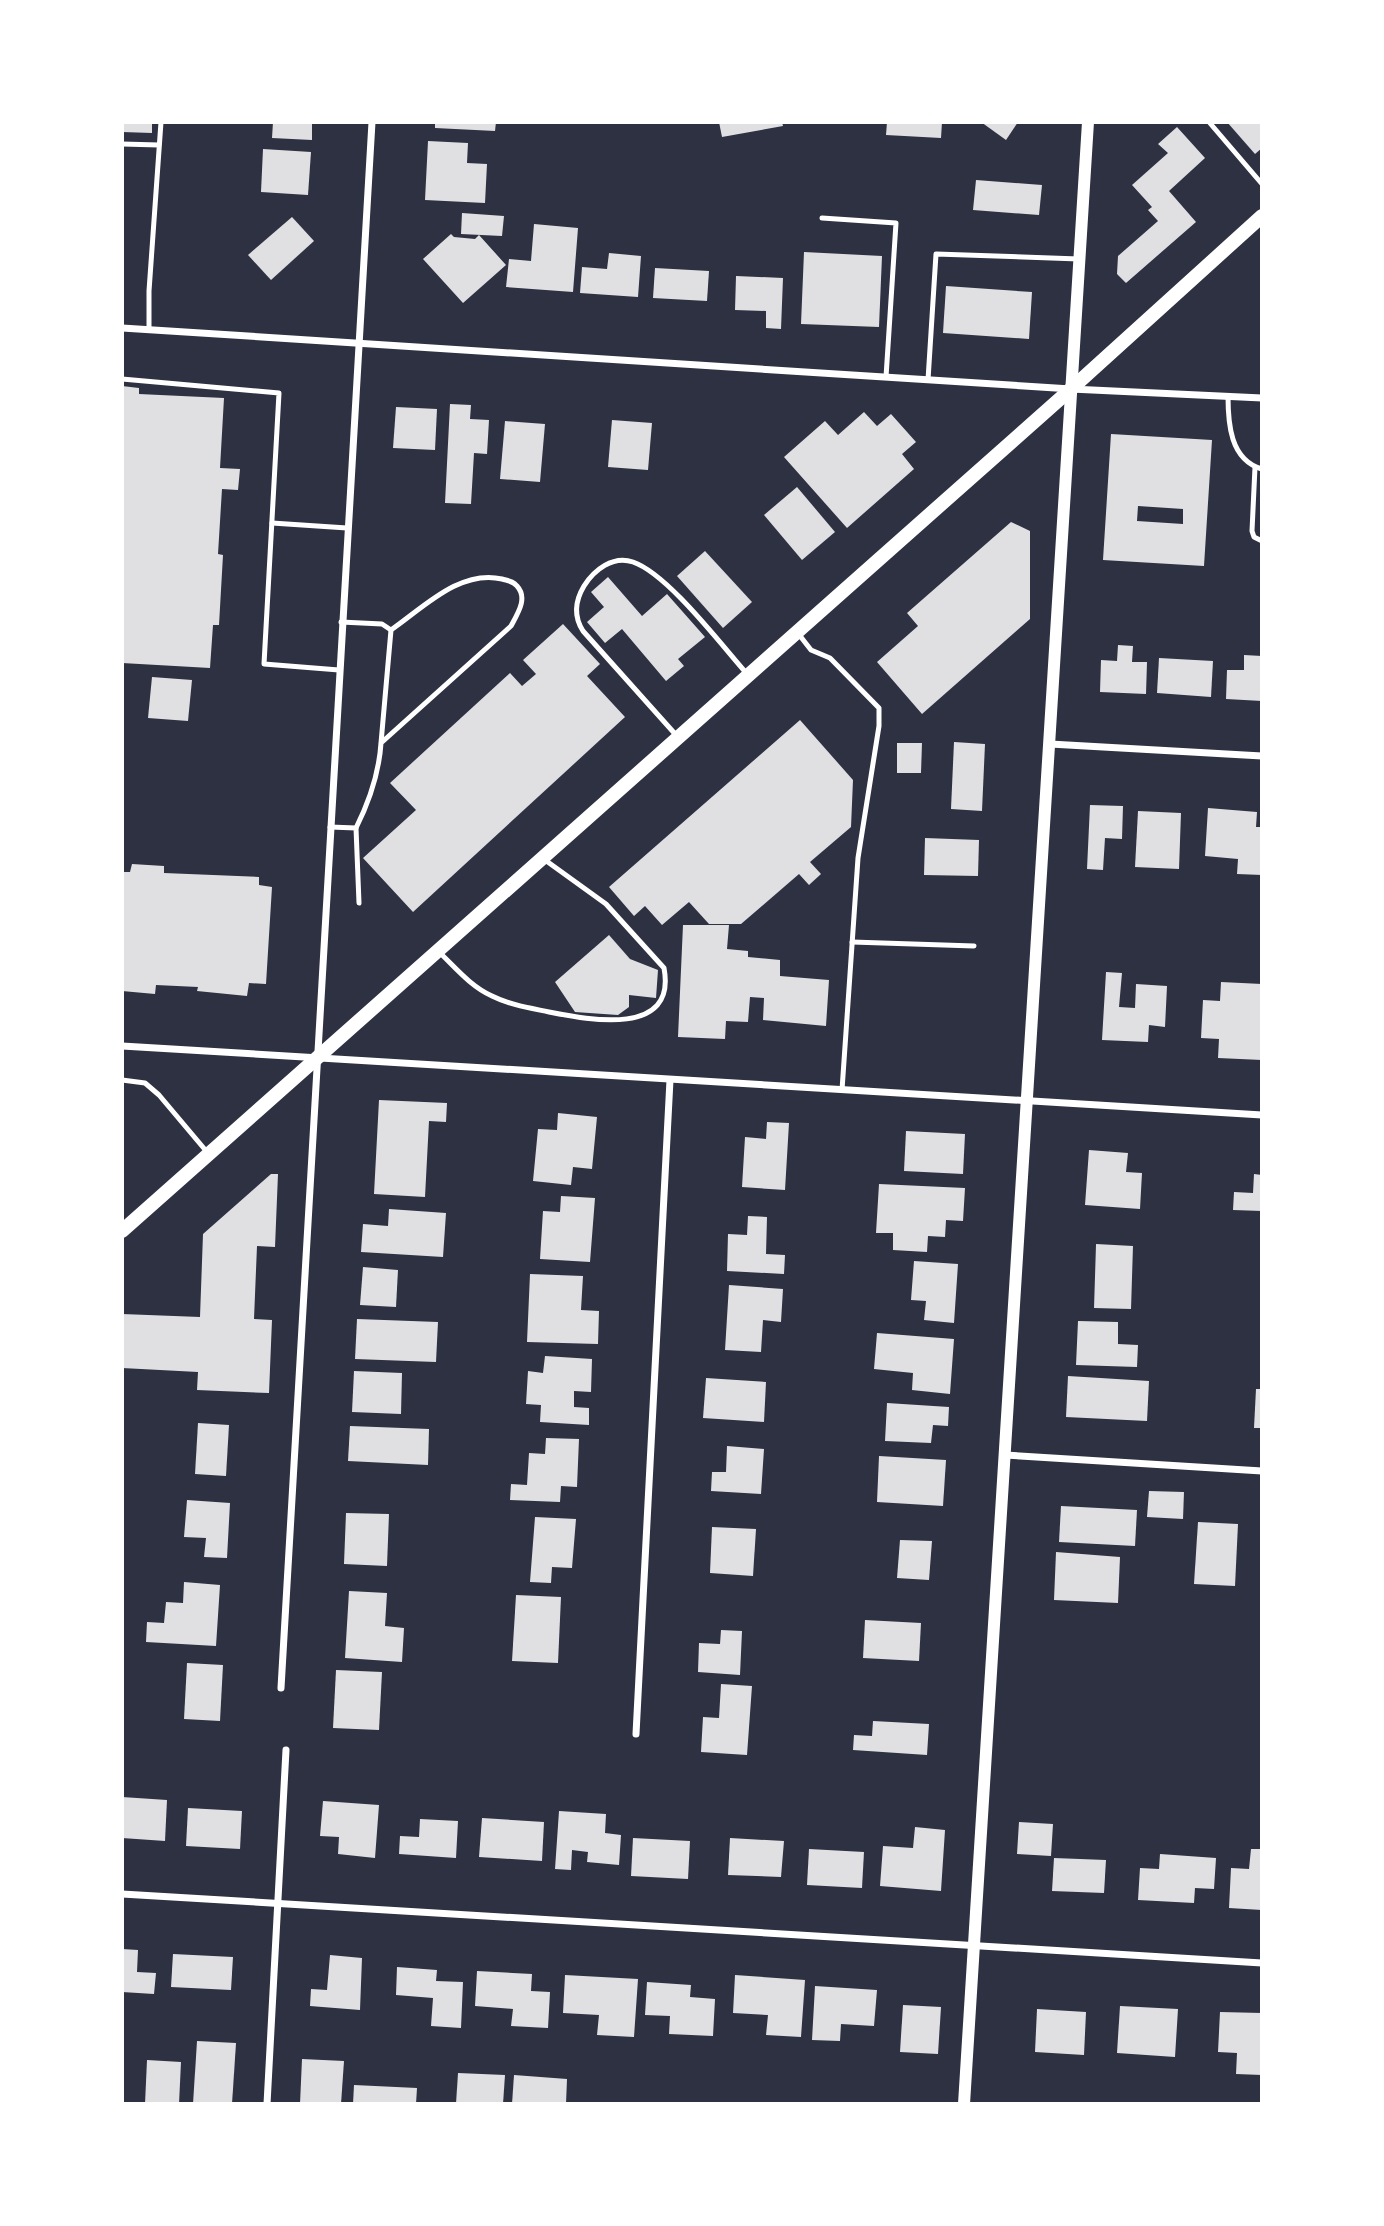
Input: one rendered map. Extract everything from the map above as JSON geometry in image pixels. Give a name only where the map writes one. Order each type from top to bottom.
[{"type":"main road","points":[[122,1231],[1071,389],[1262,216]]},
{"type":"street","points":[[281,1688],[357,343],[372,122]]},
{"type":"street","points":[[964,2104],[1088,122]]},
{"type":"street","points":[[122,328],[1071,389],[1262,398]]},
{"type":"street","points":[[1050,744],[1262,756]]},
{"type":"street","points":[[122,1046],[1262,1115]]},
{"type":"street","points":[[636,1734],[670,1080]]},
{"type":"street","points":[[1005,1455],[1262,1471]]},
{"type":"street","points":[[267,2104],[286,1750]]},
{"type":"street","points":[[122,1894],[1262,1963]]},
{"type":"lane","points":[[149,330],[160,122]]},
{"type":"lane","points":[[1209,122],[1262,184]]},
{"type":"lane","points":[[122,144],[159,145]]},
{"type":"lane","points":[[822,218],[897,223],[886,377]]},
{"type":"lane","points":[[928,380],[936,254],[1079,259]]},
{"type":"lane","points":[[122,379],[279,393],[264,664],[338,670]]},
{"type":"lane","points":[[1228,396],[1228,428],[1232,438],[1244,458],[1258,468],[1252,531],[1254,537],[1262,541]]},
{"type":"lane","points":[[272,523],[347,528]]},
{"type":"lane","points":[[678,738],[576,621],[581,592],[591,576],[605,565],[619,560],[632,561],[644,568],[674,590],[748,676]]},
{"type":"lane","points":[[381,743],[511,626],[523,599],[520,589],[513,582],[493,577],[469,579],[457,584],[391,630]]},
{"type":"lane","points":[[341,622],[382,624],[391,630]]},
{"type":"lane","points":[[359,903],[356,828],[370,800],[380,760],[391,630]]},
{"type":"lane","points":[[797,632],[811,650],[830,658],[879,709],[879,726],[858,858],[842,1090]]},
{"type":"lane","points":[[330,827],[356,828]]},
{"type":"lane","points":[[438,951],[477,988],[524,1007],[570,1016],[618,1021],[639,1017],[657,1007],[663,997],[666,976],[664,968],[606,904],[543,858]]},
{"type":"lane","points":[[852,942],[974,946]]},
{"type":"lane","points":[[122,1080],[145,1083],[209,1154]]},
{"type":"building","points":[[122,122],[152,122],[152,133],[122,132]]},
{"type":"building","points":[[273,122],[312,122],[312,140],[272,138]]},
{"type":"building","points":[[435,122],[496,122],[495,131],[435,128]]},
{"type":"building","points":[[719,122],[782,122],[783,126],[722,137]]},
{"type":"building","points":[[887,122],[942,122],[941,138],[886,135]]},
{"type":"building","points":[[981,122],[1018,122],[1006,140]]},
{"type":"building","points":[[1227,122],[1262,122],[1262,148],[1255,154]]},
{"type":"building","points":[[1177,127],[1205,158],[1169,191],[1196,222],[1126,283],[1117,274],[1118,256],[1158,221],[1148,210],[1152,207],[1132,185],[1168,153],[1158,144]]},
{"type":"building","points":[[428,141],[468,143],[467,163],[487,164],[485,203],[425,200]]},
{"type":"building","points":[[263,149],[311,152],[308,195],[261,192]]},
{"type":"building","points":[[976,180],[1042,185],[1039,215],[973,210]]},
{"type":"building","points":[[462,213],[504,216],[502,236],[461,234]]},
{"type":"building","points":[[292,217],[314,241],[271,280],[248,255]]},
{"type":"building","points":[[534,224],[578,228],[573,292],[506,287],[509,259],[531,261]]},
{"type":"building","points":[[451,234],[454,237],[475,239],[479,235],[506,265],[463,303],[423,259]]},
{"type":"building","points":[[804,252],[882,256],[879,327],[801,324]]},
{"type":"building","points":[[609,253],[641,256],[638,297],[580,293],[582,267],[607,269]]},
{"type":"building","points":[[655,268],[709,271],[707,301],[653,298]]},
{"type":"building","points":[[736,276],[783,278],[781,329],[766,328],[766,311],[735,310]]},
{"type":"building","points":[[946,286],[1032,292],[1029,339],[943,333]]},
{"type":"building","points":[[122,386],[139,388],[139,394],[224,398],[220,468],[240,469],[238,490],[222,489],[218,554],[223,555],[219,625],[213,625],[210,668],[122,663]]},
{"type":"building","points":[[450,404],[471,405],[470,419],[489,420],[487,454],[474,453],[471,504],[445,503]]},
{"type":"building","points":[[396,407],[437,409],[435,450],[393,448]]},
{"type":"building","points":[[864,412],[877,426],[891,414],[916,442],[902,454],[914,469],[847,528],[784,457],[825,421],[838,435]]},
{"type":"building","points":[[612,420],[652,423],[648,470],[608,467]]},
{"type":"building","points":[[505,421],[545,424],[540,482],[500,479]]},
{"type":"building","points":[[1111,434],[1212,440],[1204,566],[1103,560]],"holes":[[[1138,506],[1183,509],[1183,524],[1137,521]]]},
{"type":"building","points":[[797,487],[835,532],[802,560],[764,515]]},
{"type":"building","points":[[1011,522],[1030,531],[1030,619],[922,714],[877,662],[918,626],[907,613]]},
{"type":"building","points":[[705,551],[752,602],[723,628],[677,576]]},
{"type":"building","points":[[608,577],[642,616],[667,594],[705,637],[678,659],[684,666],[666,681],[622,629],[605,643],[587,622],[604,607],[591,592]]},
{"type":"building","points":[[563,624],[600,664],[587,676],[625,717],[413,912],[363,858],[416,810],[390,783],[510,673],[522,686],[536,674],[523,660]]},
{"type":"building","points":[[1118,645],[1133,646],[1132,662],[1147,662],[1146,694],[1100,692],[1101,660],[1117,661]]},
{"type":"building","points":[[1244,655],[1262,656],[1262,701],[1226,699],[1227,670],[1244,670]]},
{"type":"building","points":[[1159,658],[1213,661],[1211,697],[1157,693]]},
{"type":"building","points":[[152,677],[192,680],[188,721],[148,718]]},
{"type":"building","points":[[800,720],[853,780],[851,827],[810,862],[821,874],[809,885],[799,874],[741,924],[709,924],[689,902],[662,925],[645,906],[634,916],[609,887]]},
{"type":"building","points":[[954,742],[985,744],[982,811],[951,809]]},
{"type":"building","points":[[897,743],[922,743],[921,773],[897,773]]},
{"type":"building","points":[[1090,805],[1123,806],[1122,839],[1105,838],[1103,870],[1087,869]]},
{"type":"building","points":[[1208,808],[1257,812],[1256,827],[1262,827],[1262,875],[1237,874],[1238,859],[1205,856]]},
{"type":"building","points":[[1138,811],[1181,813],[1179,869],[1135,867]]},
{"type":"building","points":[[925,838],[979,840],[978,876],[924,875]]},
{"type":"building","points":[[132,864],[164,866],[164,873],[259,877],[259,885],[272,887],[266,984],[249,983],[247,996],[197,991],[198,987],[156,985],[155,994],[122,991],[122,872],[130,872]]},
{"type":"building","points":[[683,925],[729,925],[727,949],[748,951],[748,957],[780,960],[780,976],[829,980],[826,1026],[763,1020],[764,998],[750,997],[748,1022],[726,1021],[725,1039],[678,1037]]},
{"type":"building","points":[[609,935],[630,959],[658,970],[656,998],[629,995],[629,1007],[618,1015],[575,1012],[555,982]]},
{"type":"building","points":[[1106,972],[1122,973],[1119,1007],[1135,1008],[1136,984],[1167,986],[1165,1027],[1149,1025],[1148,1042],[1102,1040]]},
{"type":"building","points":[[1221,982],[1262,984],[1262,1060],[1218,1058],[1219,1039],[1201,1038],[1203,1000],[1220,1001]]},
{"type":"building","points":[[379,1100],[447,1103],[446,1122],[429,1121],[425,1197],[374,1194]]},
{"type":"building","points":[[558,1113],[597,1117],[592,1169],[573,1167],[571,1185],[533,1181],[538,1129],[557,1130]]},
{"type":"building","points":[[767,1122],[789,1123],[785,1190],[742,1187],[745,1137],[766,1139]]},
{"type":"building","points":[[906,1131],[965,1134],[963,1174],[904,1171]]},
{"type":"building","points":[[1089,1150],[1128,1153],[1126,1172],[1142,1173],[1140,1209],[1085,1205]]},
{"type":"building","points":[[271,1174],[278,1174],[275,1247],[257,1246],[254,1319],[272,1320],[269,1393],[197,1390],[198,1372],[122,1368],[122,1314],[200,1317],[203,1234]]},
{"type":"building","points":[[1254,1174],[1262,1175],[1262,1211],[1233,1210],[1234,1192],[1253,1193]]},
{"type":"building","points":[[879,1184],[965,1188],[963,1221],[946,1220],[945,1237],[928,1236],[927,1252],[893,1250],[893,1233],[876,1233]]},
{"type":"building","points":[[561,1196],[595,1198],[590,1262],[540,1259],[543,1211],[560,1212]]},
{"type":"building","points":[[389,1209],[446,1213],[443,1257],[361,1252],[363,1224],[388,1226]]},
{"type":"building","points":[[748,1216],[767,1217],[766,1254],[785,1255],[784,1274],[727,1271],[728,1234],[747,1235]]},
{"type":"building","points":[[1096,1244],[1133,1246],[1131,1309],[1094,1308]]},
{"type":"building","points":[[914,1261],[958,1264],[954,1323],[924,1320],[926,1301],[911,1300]]},
{"type":"building","points":[[363,1267],[398,1270],[396,1307],[360,1305]]},
{"type":"building","points":[[530,1274],[583,1276],[581,1310],[599,1311],[598,1344],[527,1342]]},
{"type":"building","points":[[729,1285],[783,1289],[781,1322],[763,1320],[761,1352],[725,1350]]},
{"type":"building","points":[[357,1319],[438,1322],[436,1362],[355,1359]]},
{"type":"building","points":[[1078,1321],[1118,1322],[1118,1344],[1138,1345],[1137,1367],[1076,1365]]},
{"type":"building","points":[[877,1333],[954,1339],[950,1394],[912,1390],[913,1373],[874,1369]]},
{"type":"building","points":[[545,1356],[592,1359],[591,1392],[574,1391],[574,1407],[589,1408],[589,1425],[540,1422],[541,1405],[526,1404],[528,1371],[543,1373]]},
{"type":"building","points":[[354,1371],[402,1373],[401,1414],[352,1412]]},
{"type":"building","points":[[1068,1376],[1149,1381],[1147,1421],[1066,1417]]},
{"type":"building","points":[[706,1378],[766,1382],[764,1422],[703,1418]]},
{"type":"building","points":[[1256,1389],[1262,1389],[1262,1428],[1254,1428]]},
{"type":"building","points":[[887,1403],[949,1407],[948,1426],[933,1425],[931,1443],[885,1441]]},
{"type":"building","points":[[198,1423],[229,1425],[226,1476],[195,1474]]},
{"type":"building","points":[[350,1426],[429,1429],[428,1465],[348,1461]]},
{"type":"building","points":[[546,1438],[579,1439],[577,1487],[561,1486],[560,1502],[510,1500],[511,1484],[527,1485],[529,1453],[545,1454]]},
{"type":"building","points":[[727,1446],[764,1449],[761,1494],[711,1491],[712,1472],[726,1472]]},
{"type":"building","points":[[879,1456],[946,1460],[943,1506],[877,1502]]},
{"type":"building","points":[[1149,1491],[1184,1492],[1183,1519],[1147,1517]]},
{"type":"building","points":[[187,1500],[230,1503],[227,1558],[204,1557],[206,1538],[184,1537]]},
{"type":"building","points":[[1061,1506],[1137,1510],[1135,1546],[1059,1542]]},
{"type":"building","points":[[346,1513],[389,1514],[387,1566],[344,1564]]},
{"type":"building","points":[[535,1517],[576,1519],[572,1568],[552,1567],[551,1583],[530,1582]]},
{"type":"building","points":[[1198,1522],[1238,1524],[1235,1586],[1194,1584]]},
{"type":"building","points":[[712,1527],[756,1529],[753,1576],[710,1573]]},
{"type":"building","points":[[900,1540],[932,1541],[929,1580],[897,1578]]},
{"type":"building","points":[[1056,1552],[1120,1557],[1118,1603],[1054,1600]]},
{"type":"building","points":[[184,1582],[220,1585],[216,1646],[146,1642],[147,1622],[164,1623],[166,1602],[183,1603]]},
{"type":"building","points":[[349,1591],[387,1593],[385,1626],[404,1628],[402,1662],[345,1658]]},
{"type":"building","points":[[516,1595],[561,1597],[558,1663],[512,1661]]},
{"type":"building","points":[[865,1620],[921,1623],[919,1661],[863,1658]]},
{"type":"building","points":[[721,1630],[742,1631],[740,1675],[698,1672],[699,1643],[720,1644]]},
{"type":"building","points":[[187,1663],[223,1665],[220,1721],[184,1719]]},
{"type":"building","points":[[336,1670],[382,1672],[379,1730],[333,1728]]},
{"type":"building","points":[[721,1684],[752,1686],[747,1755],[701,1752],[703,1717],[719,1718]]},
{"type":"building","points":[[873,1721],[929,1724],[927,1755],[853,1750],[854,1735],[872,1736]]},
{"type":"building","points":[[122,1797],[167,1800],[165,1841],[122,1838]]},
{"type":"building","points":[[323,1801],[379,1805],[375,1858],[338,1854],[339,1837],[320,1836]]},
{"type":"building","points":[[188,1808],[242,1811],[240,1849],[186,1846]]},
{"type":"building","points":[[559,1811],[606,1814],[605,1833],[621,1835],[619,1865],[587,1862],[588,1852],[572,1850],[571,1870],[555,1869]]},
{"type":"building","points":[[482,1818],[544,1822],[542,1861],[479,1857]]},
{"type":"building","points":[[420,1819],[458,1821],[456,1858],[399,1854],[400,1836],[419,1837]]},
{"type":"building","points":[[1019,1822],[1053,1824],[1051,1856],[1017,1854]]},
{"type":"building","points":[[915,1827],[945,1830],[941,1891],[880,1886],[883,1846],[913,1848]]},
{"type":"building","points":[[633,1838],[690,1841],[688,1879],[631,1876]]},
{"type":"building","points":[[730,1838],[784,1841],[781,1877],[728,1875]]},
{"type":"building","points":[[809,1849],[864,1852],[862,1888],[807,1885]]},
{"type":"building","points":[[1251,1849],[1262,1849],[1262,1910],[1229,1908],[1231,1868],[1249,1869]]},
{"type":"building","points":[[1160,1854],[1216,1858],[1214,1889],[1195,1888],[1194,1903],[1138,1900],[1140,1868],[1159,1869]]},
{"type":"building","points":[[1054,1858],[1106,1860],[1104,1893],[1052,1891]]},
{"type":"building","points":[[122,1949],[138,1950],[137,1972],[156,1973],[154,1994],[122,1992]]},
{"type":"building","points":[[173,1954],[233,1957],[231,1990],[171,1987]]},
{"type":"building","points":[[330,1955],[362,1958],[360,2010],[310,2006],[311,1989],[327,1990]]},
{"type":"building","points":[[397,1967],[437,1970],[436,1981],[463,1982],[461,2028],[431,2026],[433,1998],[396,1995]]},
{"type":"building","points":[[477,1971],[532,1974],[531,1991],[550,1992],[548,2028],[511,2026],[513,2009],[475,2006]]},
{"type":"building","points":[[565,1975],[638,1979],[634,2037],[597,2035],[599,2015],[563,2013]]},
{"type":"building","points":[[735,1975],[805,1980],[801,2037],[766,2035],[768,2015],[733,2013]]},
{"type":"building","points":[[647,1982],[691,1985],[690,1997],[715,1999],[713,2036],[669,2034],[670,2016],[645,2015]]},
{"type":"building","points":[[815,1986],[877,1990],[874,2026],[841,2024],[840,2041],[812,2040]]},
{"type":"building","points":[[903,2005],[941,2007],[938,2054],[900,2052]]},
{"type":"building","points":[[1120,2006],[1178,2009],[1175,2057],[1117,2053]]},
{"type":"building","points":[[1037,2009],[1086,2012],[1084,2055],[1035,2052]]},
{"type":"building","points":[[1220,2012],[1262,2013],[1262,2075],[1236,2074],[1237,2053],[1218,2052]]},
{"type":"building","points":[[197,2041],[236,2043],[232,2104],[193,2104]]},
{"type":"building","points":[[302,2059],[344,2061],[341,2104],[300,2104]]},
{"type":"building","points":[[147,2060],[181,2062],[179,2104],[145,2104]]},
{"type":"building","points":[[458,2073],[505,2075],[503,2104],[456,2104]]},
{"type":"building","points":[[514,2075],[567,2079],[566,2104],[512,2104]]},
{"type":"building","points":[[354,2085],[417,2088],[416,2104],[353,2104]]}]
